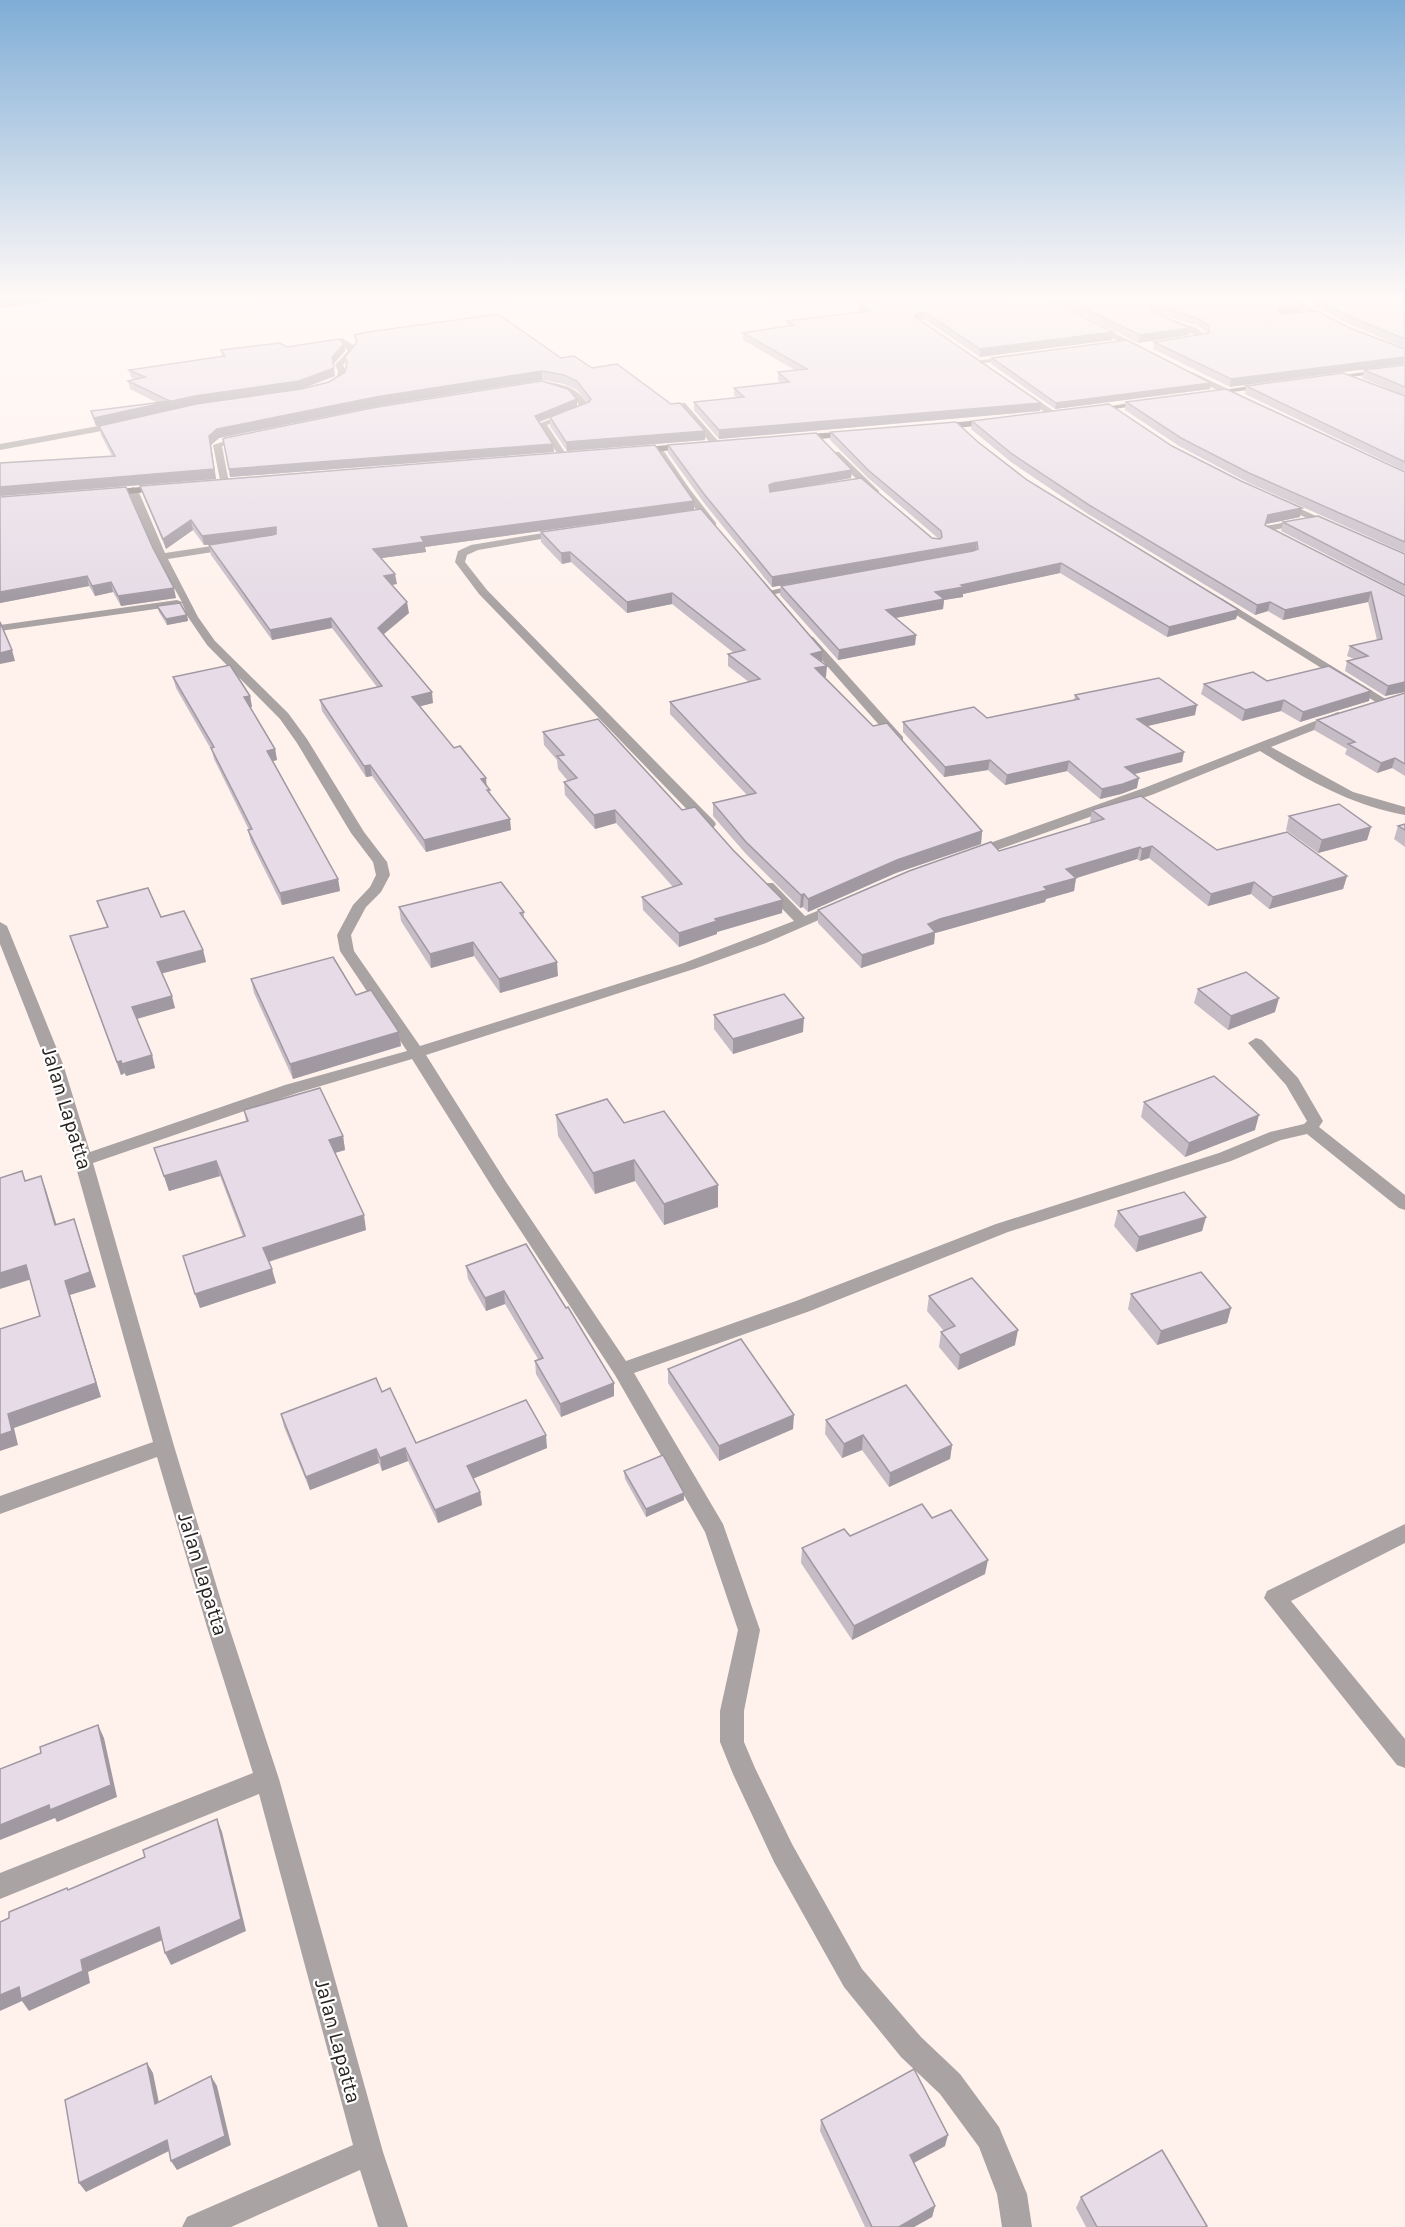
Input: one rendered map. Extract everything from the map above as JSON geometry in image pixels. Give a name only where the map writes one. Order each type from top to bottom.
[{"type":"main road","points":[[1077,412],[1156,401]]},
{"type":"main road","points":[[1038,417],[1067,413]]},
{"type":"main road","points":[[923,428],[1000,421]]},
{"type":"main road","points":[[784,439],[865,433]]},
{"type":"main road","points":[[623,452],[727,444]]},
{"type":"main road","points":[[552,458],[576,456]]},
{"type":"main road","points":[[213,484],[236,483]]},
{"type":"main road","points":[[100,493],[178,487]]},
{"type":"street","points":[[564,457],[542,423],[585,409],[585,405],[579,398]]},
{"type":"street","points":[[1029,398],[1056,415]]},
{"type":"street","points":[[1239,398],[1252,405]]},
{"type":"street","points":[[682,405],[716,444]]},
{"type":"street","points":[[1110,407],[1126,419]]},
{"type":"street","points":[[0,447],[88,433],[128,423]]},
{"type":"street","points":[[958,425],[968,435]]},
{"type":"street","points":[[224,483],[217,445],[252,436]]},
{"type":"street","points":[[819,437],[881,497]]},
{"type":"street","points":[[658,449],[700,515],[720,533]]},
{"type":"street","points":[[852,483],[863,482]]},
{"type":"street","points":[[133,490],[162,557],[193,617],[211,644],[284,716],[303,742],[358,833],[380,862],[383,874],[376,889],[360,905],[344,935],[346,951],[396,1021],[622,1370],[715,1530],[749,1630],[732,1711],[732,1743],[745,1774],[783,1853],[853,1978],[912,2047],[950,2084],[989,2137],[1012,2194],[1017,2227]]},
{"type":"street","points":[[1268,498],[1315,520],[1342,529]]},
{"type":"street","points":[[1278,536],[1268,529],[1315,520]]},
{"type":"street","points":[[574,532],[475,547],[462,553],[460,562],[483,592],[672,783],[716,832]]},
{"type":"street","points":[[162,557],[239,545]]},
{"type":"street","points":[[770,592],[815,584]]},
{"type":"street","points":[[961,857],[991,842],[1107,807],[1262,747],[1309,725],[1388,701],[1216,598]]},
{"type":"street","points":[[0,628],[187,602]]},
{"type":"street","points":[[800,629],[905,747]]},
{"type":"street","points":[[1262,747],[1307,775],[1364,803],[1405,811]]},
{"type":"street","points":[[761,880],[803,922]]},
{"type":"street","points":[[84,1160],[291,1089],[416,1053],[689,966],[853,900]]},
{"type":"street","name":"Jalan Lapatta","points":[[0,926],[55,1064],[84,1160],[164,1446],[218,1627],[267,1779],[369,2152],[393,2227]]},
{"type":"street","points":[[622,1370],[803,1306],[1002,1228],[1225,1156],[1276,1136],[1310,1128],[1315,1121],[1292,1082],[1256,1043]]},
{"type":"street","points":[[1310,1128],[1405,1204]]},
{"type":"street","points":[[0,1505],[164,1446]]},
{"type":"street","points":[[1405,1533],[1275,1598],[1405,1757]]},
{"type":"street","points":[[0,1886],[267,1779]]},
{"type":"street","points":[[197,2227],[369,2152]]},
{"type":"building","points":[[164,398],[186,398],[94,418],[91,411],[170,401]]},
{"type":"building","points":[[239,398],[371,398],[217,429],[209,436],[214,469],[0,487],[0,463],[115,456],[99,426],[196,404]]},
{"type":"building","points":[[435,398],[577,399],[535,416],[553,444],[229,469],[223,439],[225,438],[377,407]]},
{"type":"building","points":[[663,398],[671,404],[680,403],[705,431],[566,442],[550,417],[589,402],[591,399]]},
{"type":"building","points":[[735,398],[1034,398],[1041,403],[719,430],[694,402]]},
{"type":"building","points":[[1049,398],[1095,398],[1056,403]]},
{"type":"building","points":[[1157,398],[1245,398],[1405,472],[1405,542],[1249,473],[1181,438],[1126,402]]},
{"type":"building","points":[[1271,398],[1405,398],[1405,462]]},
{"type":"building","points":[[1109,404],[1172,446],[1241,481],[1302,508],[1268,515],[1265,525],[1405,596],[1405,682],[1388,686],[1347,661],[1368,656],[1350,646],[1382,639],[1371,592],[1285,610],[1270,602],[1257,605],[1089,505],[1012,454],[972,421]]},
{"type":"building","points":[[956,422],[1027,480],[1239,610],[1169,627],[1061,563],[961,585],[964,587],[935,592],[944,599],[886,610],[916,635],[839,650],[781,586],[973,551],[978,549],[977,542],[772,577],[704,494],[668,445],[816,433],[852,470],[774,483],[769,485],[770,492],[861,478],[932,538],[940,539],[941,531],[868,470],[831,432]]},
{"type":"building","points":[[655,445],[694,501],[421,537],[424,542],[373,549],[395,574],[384,576],[407,602],[378,628],[432,692],[412,697],[454,748],[460,746],[486,778],[481,779],[490,790],[487,790],[510,819],[424,840],[370,765],[364,766],[320,700],[382,686],[331,618],[270,630],[209,545],[276,534],[276,527],[202,536],[191,520],[163,539],[140,486]]},
{"type":"building","points":[[126,487],[174,588],[118,596],[111,582],[92,586],[87,576],[0,592],[0,497]]},
{"type":"building","points":[[701,509],[823,651],[811,654],[827,666],[815,668],[873,726],[887,723],[982,831],[897,860],[808,899],[746,842],[713,803],[756,793],[670,702],[760,679],[728,654],[745,650],[672,593],[627,602],[570,552],[561,553],[541,532]]},
{"type":"building","points":[[1318,516],[1405,554],[1405,585],[1283,522]]},
{"type":"building","points":[[180,603],[187,615],[166,619],[157,606]]},
{"type":"building","points":[[0,622],[12,650],[0,653]]},
{"type":"building","points":[[230,665],[250,696],[244,697],[275,749],[267,751],[338,879],[280,893],[248,830],[252,829],[211,748],[214,747],[173,677]]},
{"type":"building","points":[[1329,666],[1371,691],[1303,712],[1284,700],[1245,710],[1204,684],[1253,672],[1267,681]]},
{"type":"building","points":[[1159,678],[1197,705],[1137,719],[1184,752],[1125,767],[1139,778],[1102,789],[1069,761],[1007,775],[990,760],[945,767],[903,722],[974,707],[987,718],[1079,699],[1075,695]]},
{"type":"building","points":[[1405,693],[1405,764],[1395,758],[1381,763],[1348,744],[1355,742],[1317,720]]},
{"type":"building","points":[[598,719],[682,810],[695,807],[733,850],[783,900],[715,919],[717,921],[679,933],[642,897],[682,884],[615,810],[594,815],[564,782],[577,778],[557,756],[564,755],[543,732]]},
{"type":"building","points":[[1141,796],[1217,850],[1287,832],[1347,876],[1273,897],[1254,882],[1211,894],[1152,846],[1142,849],[1140,847],[1066,869],[1076,878],[1044,887],[1047,890],[940,919],[928,924],[935,932],[862,955],[818,910],[909,871],[991,842],[999,851],[1104,819],[1092,810]]},
{"type":"building","points":[[1339,804],[1371,827],[1322,840],[1289,816]]},
{"type":"building","points":[[501,882],[524,912],[520,913],[557,962],[499,979],[473,942],[430,954],[399,907]]},
{"type":"building","points":[[148,888],[161,917],[184,911],[203,950],[157,962],[172,996],[132,1007],[152,1055],[122,1064],[121,1061],[117,1062],[70,936],[108,927],[97,901]]},
{"type":"building","points":[[333,957],[356,995],[371,990],[399,1032],[290,1064],[251,979]]},
{"type":"building","points":[[1246,972],[1279,998],[1231,1016],[1198,989]]},
{"type":"building","points":[[784,994],[804,1018],[733,1039],[714,1015]]},
{"type":"building","points":[[1214,1076],[1259,1115],[1189,1143],[1144,1102]]},
{"type":"building","points":[[320,1088],[343,1136],[329,1140],[364,1215],[263,1248],[272,1269],[195,1294],[183,1256],[245,1236],[216,1161],[164,1176],[154,1148],[248,1121],[244,1110]]},
{"type":"building","points":[[607,1099],[624,1123],[664,1111],[718,1185],[664,1204],[634,1160],[593,1173],[556,1115]]},
{"type":"building","points":[[22,1171],[25,1181],[41,1176],[55,1225],[74,1219],[90,1272],[65,1281],[96,1383],[8,1414],[12,1431],[0,1435],[0,1329],[40,1316],[26,1265],[0,1273],[0,1178]]},
{"type":"building","points":[[1184,1192],[1206,1217],[1139,1237],[1118,1211]]},
{"type":"building","points":[[526,1244],[614,1383],[560,1404],[535,1361],[543,1358],[504,1291],[485,1298],[466,1266]]},
{"type":"building","points":[[1201,1272],[1231,1308],[1161,1331],[1131,1294]]},
{"type":"building","points":[[972,1278],[1018,1330],[960,1355],[941,1332],[955,1326],[929,1296]]},
{"type":"building","points":[[741,1339],[794,1415],[719,1446],[668,1369]]},
{"type":"building","points":[[376,1378],[382,1392],[390,1388],[416,1443],[526,1400],[546,1435],[467,1466],[480,1492],[435,1510],[405,1448],[380,1458],[376,1449],[306,1477],[281,1414]]},
{"type":"building","points":[[906,1385],[952,1445],[890,1473],[863,1435],[844,1444],[826,1420]]},
{"type":"building","points":[[663,1455],[684,1493],[646,1509],[624,1471]]},
{"type":"building","points":[[922,1504],[932,1518],[951,1510],[988,1560],[854,1626],[802,1548],[844,1529],[850,1536]]},
{"type":"building","points":[[98,1725],[111,1785],[50,1810],[49,1805],[0,1825],[0,1769],[41,1753],[40,1747]]},
{"type":"building","points":[[217,1819],[241,1919],[165,1953],[159,1927],[81,1960],[83,1971],[21,1999],[19,1987],[0,1995],[0,1922],[9,1918],[9,1912],[145,1857],[143,1850]]},
{"type":"building","points":[[147,2063],[155,2104],[211,2076],[225,2136],[171,2161],[167,2140],[79,2183],[65,2100]]},
{"type":"building","points":[[914,2069],[948,2135],[910,2155],[935,2206],[899,2227],[872,2227],[821,2120]]},
{"type":"building","points":[[1162,2150],[1207,2226],[1097,2227],[1081,2197]]}]
